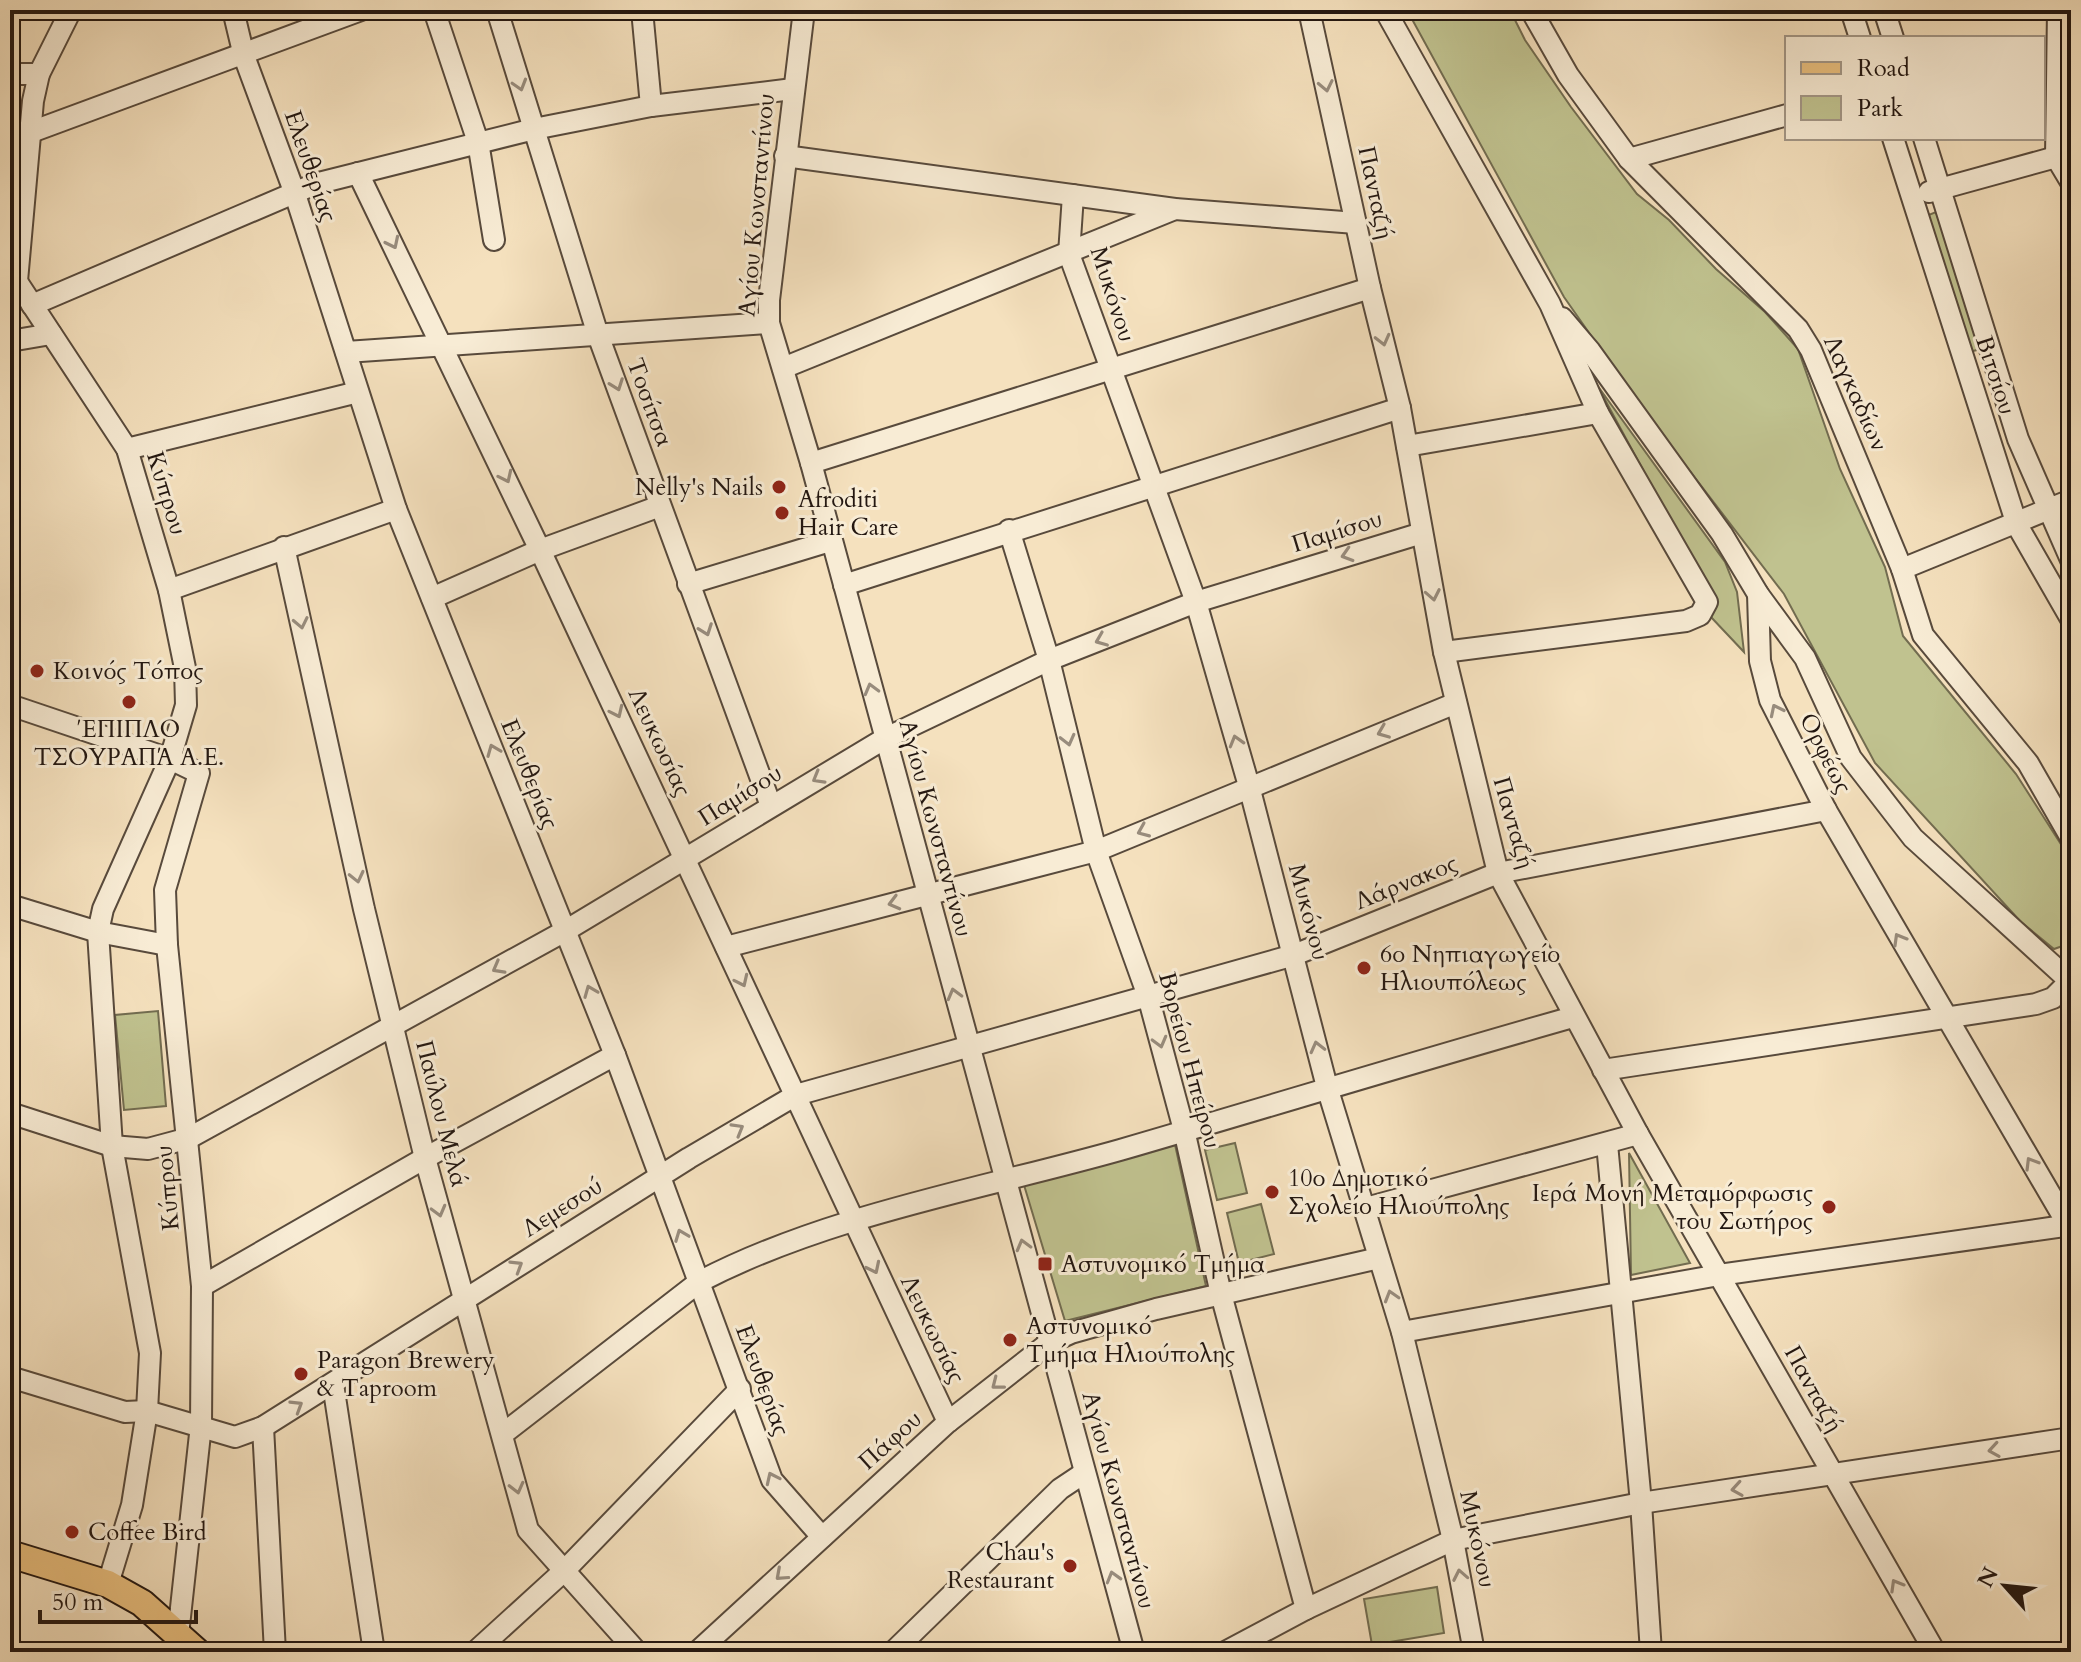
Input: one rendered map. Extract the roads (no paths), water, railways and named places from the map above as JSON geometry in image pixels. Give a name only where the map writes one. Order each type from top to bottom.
[{"type":"main road","points":[[10,1554],[108,1584],[142,1603],[187,1643]]},
{"type":"street","points":[[13,276],[33,101],[39,74],[71,10]]},
{"type":"street","name":"Ελευθερίας","points":[[233,10],[244,56],[294,191],[396,509],[615,1055],[772,1480],[822,1537]]},
{"type":"street","points":[[31,132],[244,56],[361,10]]},
{"type":"street","points":[[434,10],[478,142],[494,240]]},
{"type":"street","name":"Τοσίτσα","points":[[497,10],[598,335],[771,806]]},
{"type":"street","points":[[642,10],[651,106]]},
{"type":"street","name":"Αγίου Κωνσταντίνου","points":[[804,10],[785,156],[769,323],[811,463],[1134,1652]]},
{"type":"street","name":"Πανταζή","points":[[1309,10],[1370,288],[1400,408],[1444,652],[1498,873],[1638,1134],[1935,1652]]},
{"type":"street","name":"Ορφέως","points":[[1385,10],[1550,304],[1598,413],[1707,602],[1700,615],[1686,621],[1444,652]]},
{"type":"street","name":"Λαγκαδίων","points":[[1531,10],[1568,75],[1629,159],[1798,329],[1811,350],[1902,569],[1923,635],[2028,763],[2071,838]]},
{"type":"street","points":[[1851,10],[1859,36]]},
{"type":"street","points":[[1884,10],[1892,36]]},
{"type":"street","points":[[2058,10],[2056,157],[2071,182]]},
{"type":"street","points":[[10,74],[39,74]]},
{"type":"street","points":[[32,305],[294,191],[534,129],[651,106],[793,89]]},
{"type":"street","points":[[1629,159],[1785,116]]},
{"type":"street","name":"Βιτσίου","points":[[1894,140],[2017,525],[2071,619]]},
{"type":"street","name":"Βιτσίου","points":[[1925,140],[2018,439],[2071,560]]},
{"type":"street","points":[[785,156],[1175,209],[1356,223]]},
{"type":"street","points":[[1912,197],[2056,157]]},
{"type":"street","name":"Λευκωσίας","points":[[358,173],[443,345],[686,859],[852,1222],[948,1422]]},
{"type":"street","name":"Μυκόνου","points":[[1073,195],[1069,254],[1196,602],[1249,786],[1327,1087],[1402,1332],[1453,1540],[1474,1652]]},
{"type":"street","points":[[783,368],[1175,209]]},
{"type":"street","name":"Κύπρου","points":[[13,276],[127,449],[169,590],[185,668],[186,705],[170,759],[103,909],[98,932],[112,1146],[150,1353],[147,1411],[132,1505],[108,1584]]},
{"type":"street","points":[[811,463],[1370,288]]},
{"type":"street","name":"Ορφέως","points":[[1550,304],[1590,351],[1722,534],[1758,594],[1760,661],[1770,700],[1826,810],[1945,1019],[2070,1227]]},
{"type":"street","points":[[346,352],[769,323]]},
{"type":"street","points":[[10,341],[51,334]]},
{"type":"street","points":[[127,449],[358,392]]},
{"type":"street","points":[[844,585],[1400,408]]},
{"type":"street","points":[[1407,446],[1598,413]]},
{"type":"street","points":[[1902,569],[2017,525],[2071,500]]},
{"type":"street","points":[[432,598],[540,550],[660,506]]},
{"type":"street","points":[[169,590],[396,509]]},
{"type":"street","name":"Βορείου Ηπείρου","points":[[1009,530],[1049,660],[1096,851],[1148,996],[1184,1130],[1221,1294],[1306,1609]]},
{"type":"street","name":"Παμίσου","points":[[10,1113],[112,1146],[148,1149],[189,1138],[565,931],[884,739],[1049,660],[1196,602],[1422,533]]},
{"type":"street","points":[[688,584],[830,541]]},
{"type":"street","name":"Παύλου Μελά","points":[[284,547],[364,909],[425,1158],[463,1300],[504,1433],[528,1530],[637,1652]]},
{"type":"street","points":[[1603,1070],[2036,1004],[2053,998],[2071,981],[1913,838],[1894,816],[1851,758],[1805,658],[1758,594]]},
{"type":"street","points":[[726,947],[1096,851],[1456,703]]},
{"type":"street","points":[[10,705],[170,759]]},
{"type":"street","name":"Κύπρου","points":[[170,759],[199,773],[165,890],[167,945],[202,1286],[201,1425],[187,1643]]},
{"type":"street","name":"Λάρνακος","points":[[969,1048],[1294,955],[1498,873],[1826,810]]},
{"type":"street","points":[[10,905],[98,932],[167,945]]},
{"type":"street","points":[[504,1433],[699,1282],[727,1267],[852,1222],[1573,1017]]},
{"type":"street","name":"Λεμεσού","points":[[10,1377],[125,1412],[147,1411],[235,1437],[263,1427],[659,1176],[796,1095],[969,1048]]},
{"type":"street","points":[[202,1286],[425,1158],[615,1055]]},
{"type":"street","points":[[1366,1208],[1638,1134]]},
{"type":"street","points":[[1607,1144],[1641,1503],[1651,1652]]},
{"type":"street","points":[[1402,1332],[1719,1275],[2070,1227]]},
{"type":"street","name":"Πάφου","points":[[697,1652],[948,1422],[1049,1343],[1071,1333],[1221,1294],[1379,1258]]},
{"type":"street","points":[[333,1384],[374,1652]]},
{"type":"street","points":[[475,1652],[565,1570],[740,1389]]},
{"type":"street","points":[[263,1427],[275,1652]]},
{"type":"street","points":[[1225,1652],[1306,1609],[1453,1540],[1641,1503],[2071,1438]]},
{"type":"street","points":[[893,1652],[1060,1489],[1084,1473]]},
{"type":"place","name":"Nelly's Nails","points":[[779,487]]},
{"type":"place","name":"Afroditi Hair Care","points":[[782,513]]},
{"type":"place","name":"Κοινός Τόπος","points":[[37,671]]},
{"type":"place","name":"ΈΠΙΠΛΟ ΤΣΟΥΡΑΠΆ Α.Ε.","points":[[129,702]]},
{"type":"place","name":"6ο Νηπιαγωγείο Ηλιουπόλεως","points":[[1364,968]]},
{"type":"place","name":"10ο Δημοτικό Σχολείο Ηλιούπολης","points":[[1272,1192]]},
{"type":"place","name":"Ιερά Μονή Μεταμόρφωσις του Σωτήρος","points":[[1829,1207]]},
{"type":"place","name":"Αστυνομικό Τμήμα","points":[[1045,1264]]},
{"type":"place","name":"Αστυνομικό Τμήμα Ηλιούπολης","points":[[1010,1340]]},
{"type":"place","name":"Paragon Brewery & Taproom","points":[[301,1374]]},
{"type":"place","name":"Coffee Bird","points":[[72,1532]]},
{"type":"place","name":"Chau's Restaurant","points":[[1070,1566]]}]
